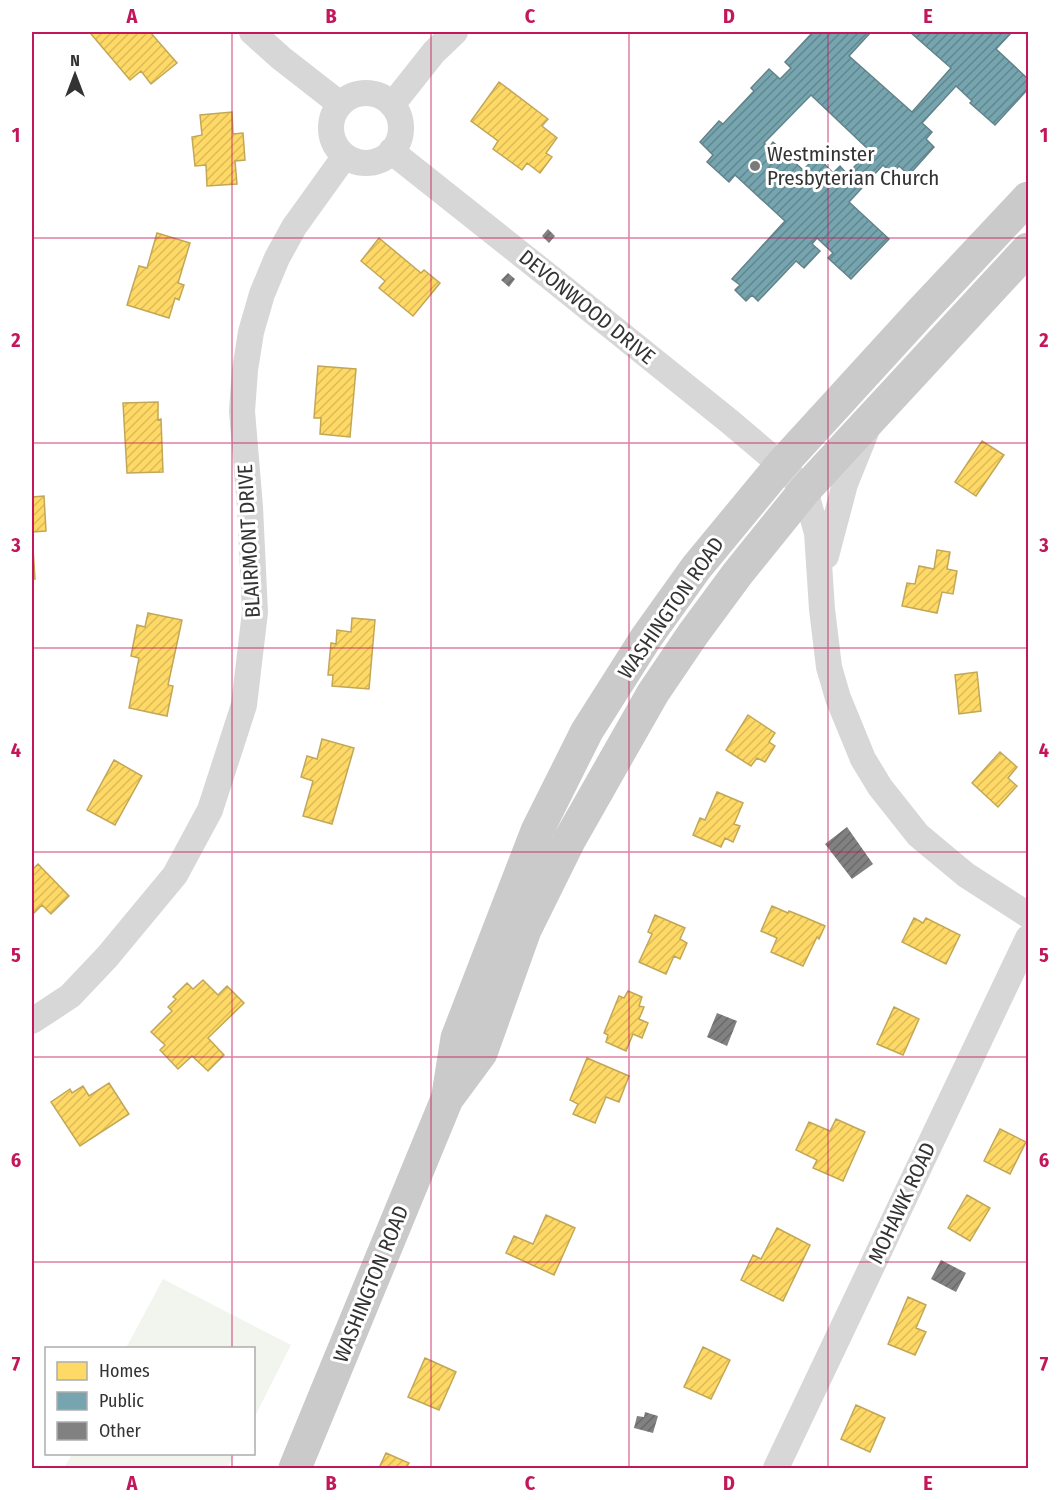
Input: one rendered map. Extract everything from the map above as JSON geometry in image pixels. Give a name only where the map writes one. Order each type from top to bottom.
[{"type":"main road","name":"WASHINGTON ROAD","points":[[295,1468],[447,1099],[457,1038],[491,945],[537,831],[587,731],[646,638],[696,568],[781,465],[927,305],[1029,198]]},
{"type":"main road","name":"WASHINGTON ROAD","points":[[447,1099],[481,1053],[525,930],[576,829],[653,693],[693,634],[805,490],[1029,249]]},
{"type":"street","points":[[252,32],[340,104]]},
{"type":"street","points":[[392,105],[434,52],[455,32]]},
{"type":"street","points":[[360,93],[383,98],[392,105],[400,123],[400,133],[391,151],[383,158],[364,162],[354,161],[337,148],[332,137],[331,126],[333,114],[340,104],[360,93]]},
{"type":"street","name":"DEVONWOOD DRIVE","points":[[391,151],[781,465],[805,490]]},
{"type":"street","name":"BLAIRMONT DRIVE","points":[[32,1021],[70,996],[107,957],[175,875],[210,810],[244,705],[255,612],[242,411],[251,332],[262,294],[294,227],[345,156]]},
{"type":"street","points":[[820,580],[845,484],[873,416]]},
{"type":"street","points":[[805,490],[817,533],[829,667],[850,730],[863,759],[880,787],[918,835],[966,875],[1029,915]]},
{"type":"street","name":"MOHAWK ROAD","points":[[776,1468],[1029,938]]},
{"type":"shaded area","points":[[163,1279],[291,1345],[255,1416],[255,1347],[127,1347]]},
{"type":"shaded area","points":[[71,1455],[234,1455],[227,1468],[64,1468]]},
{"type":"building: Homes","points":[[95,32],[150,32],[177,63],[151,84],[141,71],[130,80],[91,34]]},
{"type":"building: Homes","points":[[499,82],[548,119],[542,126],[557,138],[546,153],[552,157],[540,173],[527,163],[522,170],[493,149],[498,141],[471,121]]},
{"type":"building: Homes","points":[[232,112],[233,134],[243,133],[245,160],[235,161],[237,184],[207,186],[206,165],[195,166],[192,137],[202,135],[200,115]]},
{"type":"building: Homes","points":[[157,233],[190,243],[178,283],[184,285],[179,300],[175,298],[169,318],[127,305],[139,266],[147,268]]},
{"type":"building: Homes","points":[[379,238],[421,273],[424,270],[440,283],[413,316],[379,288],[385,281],[361,261]]},
{"type":"building: Homes","points":[[318,366],[356,369],[350,437],[320,434],[321,418],[314,418]]},
{"type":"building: Homes","points":[[158,402],[163,472],[127,473],[123,403]]},
{"type":"building: Homes","points":[[982,441],[1004,455],[976,496],[955,482]]},
{"type":"building: Homes","points":[[44,496],[46,531],[32,532],[32,497]]},
{"type":"building: Homes","points":[[32,532],[35,579],[32,579]]},
{"type":"building: Homes","points":[[937,550],[950,552],[947,569],[957,571],[953,594],[942,592],[937,613],[902,606],[907,583],[915,584],[919,566],[934,569]]},
{"type":"building: Homes","points":[[148,613],[182,620],[168,685],[173,686],[167,716],[129,708],[139,658],[131,656],[137,625],[145,627]]},
{"type":"building: Homes","points":[[352,618],[375,620],[369,689],[332,686],[333,675],[328,675],[331,643],[336,644],[337,630],[351,632]]},
{"type":"building: Homes","points":[[977,672],[981,711],[959,714],[955,675]]},
{"type":"building: Homes","points":[[748,715],[775,733],[769,742],[775,746],[765,762],[757,758],[751,766],[726,750]]},
{"type":"building: Homes","points":[[322,739],[354,748],[332,824],[303,816],[313,781],[301,777],[307,756],[317,759]]},
{"type":"building: Homes","points":[[1000,752],[1017,767],[1008,778],[1017,786],[998,807],[972,783]]},
{"type":"building: Homes","points":[[114,760],[142,776],[115,825],[87,810]]},
{"type":"building: Homes","points":[[717,792],[743,803],[734,824],[740,826],[733,842],[725,838],[721,847],[693,835],[700,818],[705,820]]},
{"type":"building: Homes","points":[[38,864],[69,896],[51,914],[42,905],[32,915],[32,870]]},
{"type":"building: Homes","points":[[772,906],[825,926],[803,966],[771,952],[777,938],[761,931]]},
{"type":"building: Homes","points":[[655,915],[685,928],[680,939],[687,943],[680,959],[674,956],[666,974],[639,962],[652,934],[648,932]]},
{"type":"building: Homes","points":[[914,918],[923,923],[926,918],[960,935],[946,964],[902,942]]},
{"type":"building: Homes","points":[[203,980],[218,995],[227,986],[244,1003],[208,1038],[224,1055],[208,1071],[192,1056],[178,1069],[160,1050],[165,1045],[151,1032],[172,1011],[168,1007],[176,999],[173,997],[187,983],[193,989]]},
{"type":"building: Homes","points":[[628,991],[642,997],[639,1006],[644,1007],[639,1019],[648,1023],[642,1038],[633,1034],[626,1051],[606,1042],[608,1035],[604,1033],[619,996],[624,998]]},
{"type":"building: Homes","points":[[894,1007],[919,1019],[903,1055],[877,1044]]},
{"type":"building: Homes","points":[[587,1058],[629,1076],[619,1102],[606,1097],[595,1123],[573,1114],[578,1104],[570,1100]]},
{"type":"building: Homes","points":[[109,1083],[129,1114],[80,1146],[51,1102],[70,1089],[72,1093],[83,1086],[89,1096]]},
{"type":"building: Homes","points":[[836,1119],[865,1132],[843,1181],[813,1168],[817,1160],[796,1150],[809,1122],[830,1131]]},
{"type":"building: Homes","points":[[1000,1129],[1026,1142],[1010,1174],[984,1161]]},
{"type":"building: Homes","points":[[967,1195],[990,1208],[970,1241],[948,1228]]},
{"type":"building: Homes","points":[[546,1215],[575,1228],[554,1275],[506,1253],[514,1236],[533,1244]]},
{"type":"building: Homes","points":[[777,1228],[810,1245],[783,1301],[741,1280],[753,1255],[761,1259]]},
{"type":"building: Homes","points":[[908,1297],[926,1305],[916,1328],[926,1332],[915,1355],[888,1344]]},
{"type":"building: Homes","points":[[703,1347],[730,1360],[711,1399],[684,1387]]},
{"type":"building: Homes","points":[[425,1358],[456,1372],[439,1410],[408,1397]]},
{"type":"building: Homes","points":[[856,1405],[885,1418],[870,1452],[841,1439]]},
{"type":"building: Homes","points":[[386,1453],[409,1463],[406,1468],[379,1468]]},
{"type":"building: Public","name":"Westminster Presbyterian Church","points":[[813,32],[871,32],[849,56],[912,112],[951,68],[910,32],[1012,32],[996,49],[1028,79],[1028,89],[995,125],[970,103],[972,101],[956,86],[922,123],[932,132],[926,139],[934,147],[909,175],[899,166],[892,174],[883,165],[849,202],[889,239],[851,279],[828,258],[833,253],[817,238],[812,244],[820,251],[804,268],[796,261],[758,301],[752,295],[746,301],[735,290],[740,285],[732,279],[785,221],[735,175],[729,182],[707,162],[713,155],[700,142],[719,121],[723,124],[754,91],[751,88],[769,69],[780,79],[791,68],[785,62]],"holes":[[[811,95],[870,151],[847,174],[840,166],[833,173],[817,156],[803,170],[773,142],[769,147],[764,143]]]},
{"type":"building: Other","points":[[548,229],[555,236],[549,243],[542,236]]},
{"type":"building: Other","points":[[508,273],[515,279],[509,287],[501,280]]},
{"type":"building: Other","points":[[847,827],[873,864],[852,879],[825,844]]},
{"type":"building: Other","points":[[717,1013],[737,1021],[727,1046],[707,1037]]},
{"type":"building: Other","points":[[941,1260],[966,1273],[956,1292],[931,1279]]},
{"type":"building: Other","points":[[645,1412],[658,1416],[653,1433],[634,1428],[637,1416],[644,1417]]},
{"type":"place","name":"Westminster Presbyterian Church","points":[[755,166]]}]
